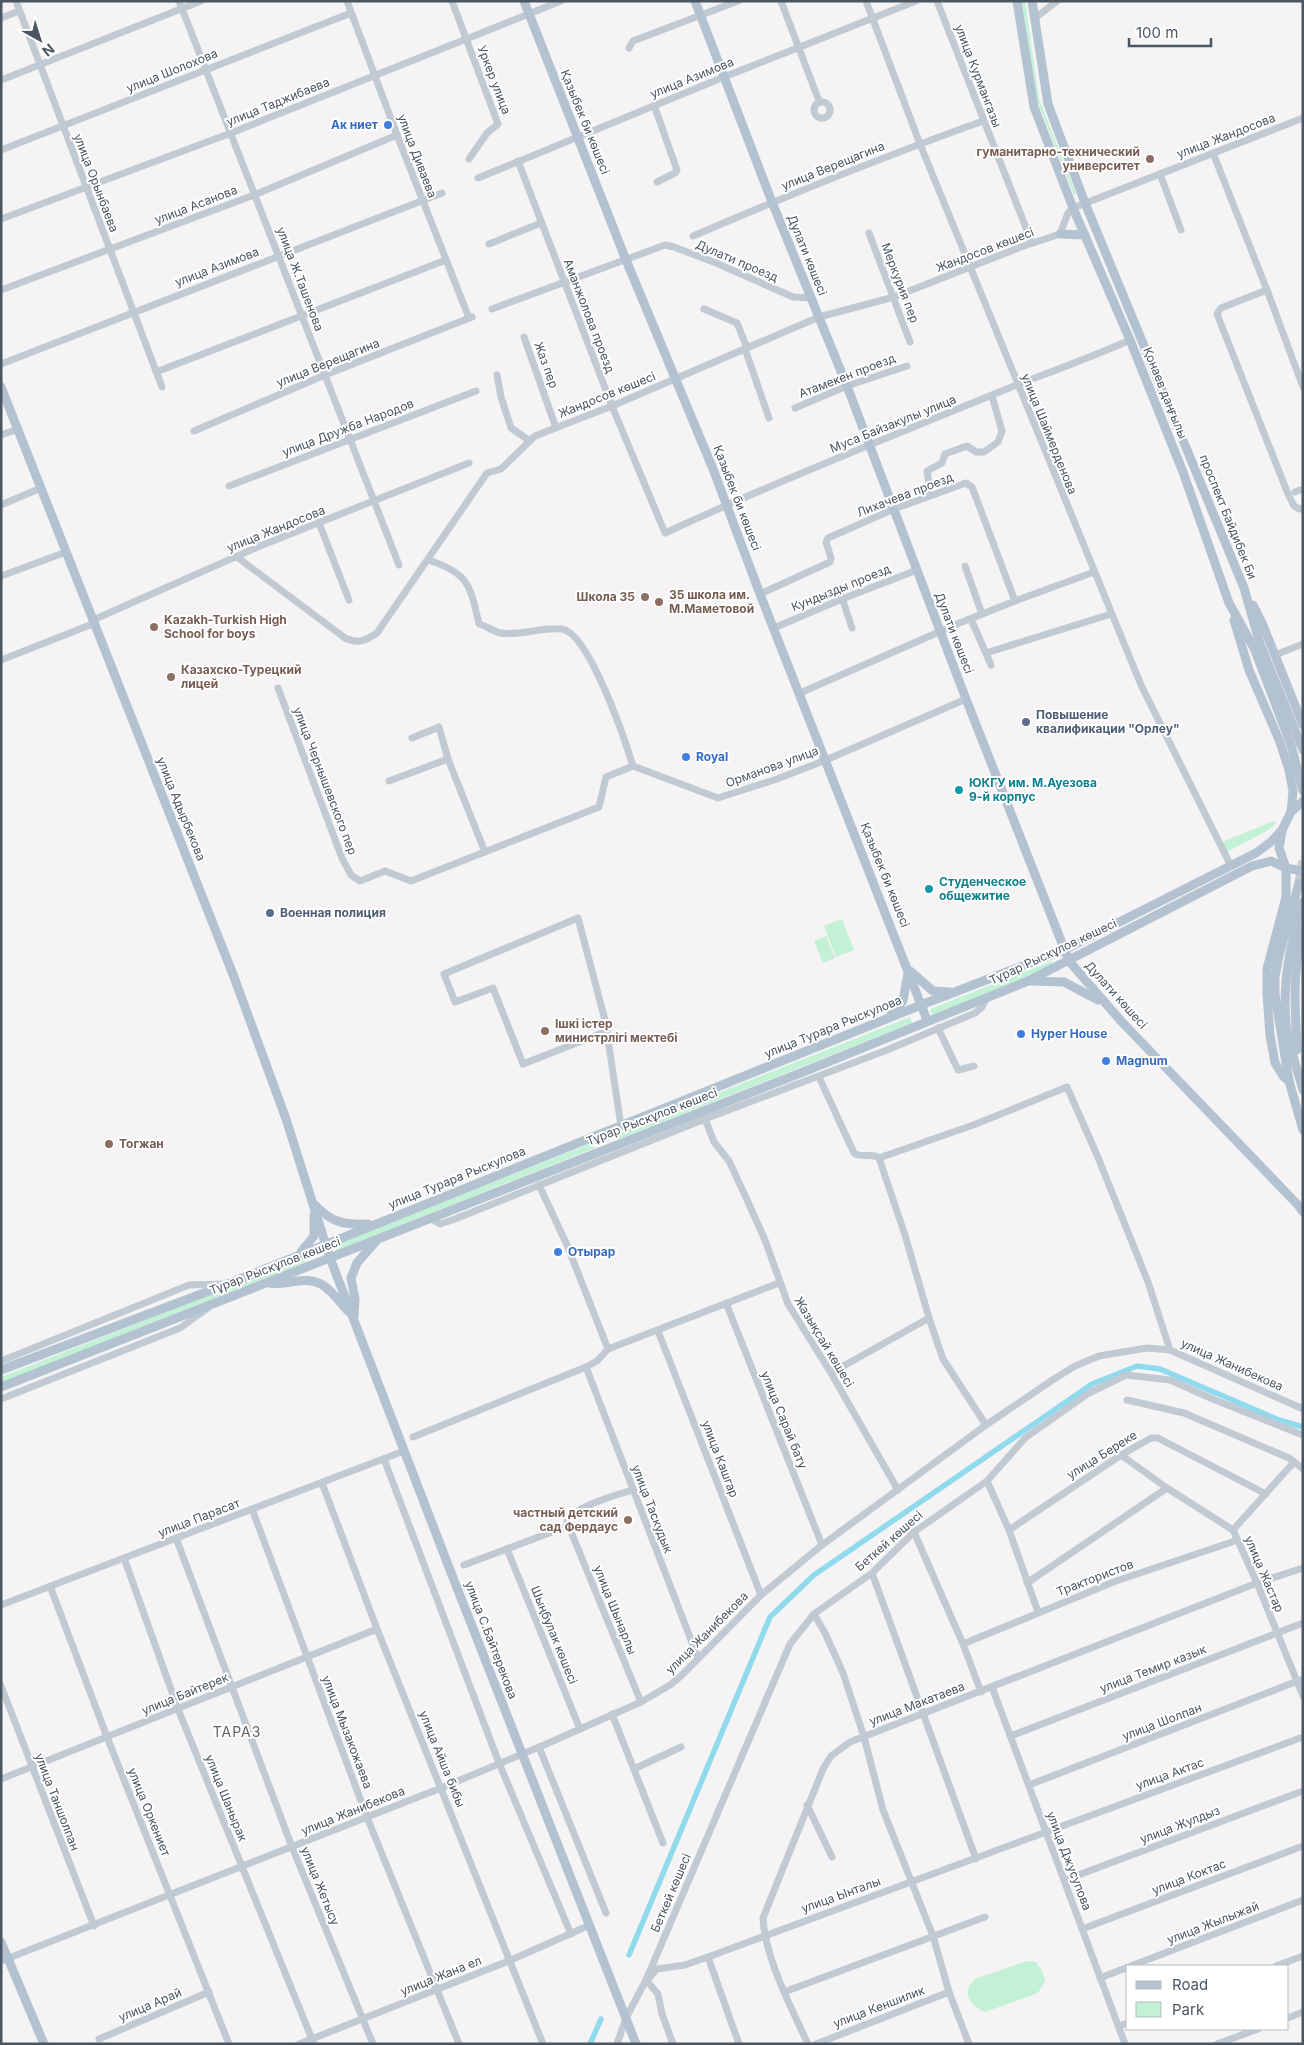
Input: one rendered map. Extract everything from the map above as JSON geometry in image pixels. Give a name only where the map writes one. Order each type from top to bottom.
[{"type":"main road","name":"Қазыбек би көшесі","points":[[524,1],[626,260],[676,378],[909,969],[927,1020]]},
{"type":"main road","name":"Дулати көшесі","points":[[695,1],[772,202],[870,445],[966,699],[1069,961],[1105,1004],[1301,1208]]},
{"type":"main road","name":"Қонаев даңғылы","points":[[1018,1],[1034,108],[1073,208],[1130,340],[1183,472],[1229,603],[1254,648],[1291,745],[1303,791]]},
{"type":"main road","points":[[1032,1],[1048,104],[1085,203]]},
{"type":"main road","name":"проспект Байдибек Би","points":[[1085,203],[1244,588],[1260,644],[1303,750]]},
{"type":"main road","points":[[1060,234],[1085,235]]},
{"type":"main road","name":"улица Адырбекова","points":[[1,387],[234,977],[286,1119],[325,1244]]},
{"type":"main road","points":[[1244,588],[1276,655],[1303,725]]},
{"type":"main road","points":[[1229,603],[1249,670],[1280,742],[1289,770],[1293,791],[1291,812]]},
{"type":"main road","points":[[1064,950],[1256,853],[1272,841],[1282,830],[1291,812],[1303,801]]},
{"type":"main road","points":[[1282,830],[1279,848],[1286,868],[1286,897],[1267,969],[1267,994],[1270,1035],[1275,1063],[1283,1076],[1289,1081]]},
{"type":"main road","name":"Тұрар Рыскұлов көшесі","points":[[1,1387],[608,1147],[798,1074],[1028,980],[1069,961],[1252,866],[1271,861],[1286,868],[1303,871]]},
{"type":"main road","points":[[1299,883],[1275,976],[1276,1004],[1289,1081],[1303,1130]]},
{"type":"main road","points":[[1303,902],[1292,939],[1286,970],[1285,998],[1286,1025],[1303,1090]]},
{"type":"main road","points":[[1298,1072],[1294,1006],[1299,970],[1296,952],[1303,930]]},
{"type":"main road","name":"Тұрар Рыскұлов көшесі","points":[[921,1005],[1064,950]]},
{"type":"main road","points":[[909,969],[933,990],[944,992],[965,989]]},
{"type":"main road","points":[[873,1025],[892,1014],[900,1006],[905,996],[909,969]]},
{"type":"main road","points":[[1028,980],[1064,982],[1105,1004]]},
{"type":"main road","name":"улица Турара Рыскулова","points":[[1,1370],[230,1284],[325,1244],[921,1005]]},
{"type":"main road","points":[[602,1133],[608,1147]]},
{"type":"main road","points":[[314,1206],[334,1221],[349,1224],[376,1224]]},
{"type":"main road","points":[[299,1255],[314,1236],[314,1206]]},
{"type":"main road","points":[[353,1318],[355,1299],[351,1278],[357,1263],[378,1239]]},
{"type":"main road","name":"улица С.Байтерекова","points":[[325,1244],[636,2044]]},
{"type":"main road","points":[[268,1282],[278,1284],[307,1280],[317,1281],[327,1288],[353,1318]]},
{"type":"main road","points":[[1,1942],[5,1960],[44,2044]]},
{"type":"street","name":"улица Орынбаева","points":[[16,1],[162,387]]},
{"type":"street","name":"улица Ж.Ташенова","points":[[179,1],[399,565]]},
{"type":"street","points":[[1,80],[201,1]]},
{"type":"street","name":"Уркер улица","points":[[452,1],[498,124],[486,133],[469,159]]},
{"type":"street","name":"улица Таджибаева","points":[[1,219],[231,133],[561,1]]},
{"type":"street","points":[[628,48],[633,41],[738,1]]},
{"type":"street","points":[[781,1],[819,102]]},
{"type":"street","name":"улица Шаймерденова","points":[[866,1],[920,144],[1111,614],[1141,685],[1231,866]]},
{"type":"street","name":"улица Азимова","points":[[478,178],[654,105],[916,1]]},
{"type":"street","name":"улица Курмангазы","points":[[936,1],[1032,243]]},
{"type":"street","points":[[1034,19],[1057,1]]},
{"type":"street","name":"улица Диваева","points":[[348,2],[422,201],[470,318]]},
{"type":"street","points":[[1,18],[19,11]]},
{"type":"street","name":"улица Шолохова","points":[[1,150],[351,13]]},
{"type":"street","points":[[654,105],[677,170],[675,173],[657,182]]},
{"type":"street","name":"улица Жандосова","points":[[1073,208],[1303,118]]},
{"type":"street","name":"улица Верещагина","points":[[693,236],[772,202],[983,121]]},
{"type":"street","name":"улица Асанова","points":[[1,290],[254,194],[397,135]]},
{"type":"street","points":[[1213,153],[1303,387]]},
{"type":"street","name":"Аманжолова проезд","points":[[518,161],[612,406],[665,533]]},
{"type":"street","points":[[1160,174],[1180,230]]},
{"type":"street","name":"улица Азимова","points":[[1,364],[442,193]]},
{"type":"street","points":[[1060,234],[1068,213],[1073,208]]},
{"type":"street","points":[[488,244],[541,223]]},
{"type":"street","name":"Меркурия пер","points":[[869,233],[910,342]]},
{"type":"street","name":"Жандосов көшесі","points":[[237,556],[345,638],[354,643],[365,641],[377,633],[486,472],[501,469],[535,436],[612,406],[819,317],[894,297],[1032,243],[1060,234]]},
{"type":"street","name":"Дулати проезд","points":[[626,260],[665,245],[674,247],[793,297],[811,298]]},
{"type":"street","points":[[156,372],[446,260]]},
{"type":"street","points":[[492,310],[626,260]]},
{"type":"street","points":[[1267,290],[1221,308],[1217,314],[1288,494],[1294,506],[1299,509],[1303,508]]},
{"type":"street","points":[[704,309],[737,324],[769,418]]},
{"type":"street","name":"улица Верещагина","points":[[194,432],[325,375],[470,318]]},
{"type":"street","name":"Жаз пер","points":[[524,337],[556,428]]},
{"type":"street","name":"Муса Байзакулы улица","points":[[665,533],[726,505],[870,445],[1017,385],[1081,362],[1130,340]]},
{"type":"street","name":"Атамекен проезд","points":[[795,408],[847,386],[907,366]]},
{"type":"street","points":[[497,375],[501,397],[511,428],[530,441]]},
{"type":"street","name":"улица Дружба Народов","points":[[229,486],[476,391]]},
{"type":"street","points":[[927,497],[929,482],[927,471],[942,463],[945,454],[967,446],[976,452],[984,452],[998,442],[1002,431],[992,396]]},
{"type":"street","points":[[1,435],[18,429]]},
{"type":"street","name":"улица Жандосова","points":[[1,660],[94,621],[237,556],[469,463]]},
{"type":"street","name":"Лихачева проезд","points":[[760,594],[827,564],[830,558],[826,542],[828,538],[894,509],[966,483],[972,486],[1015,601]]},
{"type":"street","points":[[1,505],[41,488]]},
{"type":"street","points":[[1295,492],[1303,489]]},
{"type":"street","points":[[318,523],[349,600]]},
{"type":"street","points":[[1,576],[66,552]]},
{"type":"street","points":[[412,738],[439,728],[448,759],[485,852],[599,807],[606,777],[634,766],[612,705],[581,644],[572,632],[557,629],[500,633],[479,624],[472,592],[467,582],[454,570],[428,560]]},
{"type":"street","points":[[965,566],[982,614]]},
{"type":"street","name":"Кундызды проезд","points":[[774,628],[917,570]]},
{"type":"street","points":[[800,693],[982,614],[1094,572]]},
{"type":"street","points":[[839,589],[852,628]]},
{"type":"street","points":[[986,653],[1111,614]]},
{"type":"street","points":[[971,619],[991,665]]},
{"type":"street","points":[[1276,655],[1303,644]]},
{"type":"street","name":"улица Чернышевского пер","points":[[278,688],[342,858],[351,875],[360,881],[385,871],[411,881],[485,852]]},
{"type":"street","name":"Орманова улица","points":[[634,766],[718,798],[777,779],[826,760],[966,699]]},
{"type":"street","points":[[389,781],[448,759]]},
{"type":"street","points":[[607,1031],[523,1064],[494,988],[455,1002],[444,974],[578,918],[607,1031],[621,1126]]},
{"type":"street","points":[[430,1218],[440,1224],[705,1119],[819,1077],[975,1013],[982,1007],[987,997]]},
{"type":"street","points":[[927,1020],[935,1030],[958,1070],[974,1066]]},
{"type":"street","points":[[798,1074],[802,1083]]},
{"type":"street","points":[[819,1077],[854,1153],[860,1156],[874,1155],[879,1158],[943,1359],[986,1425]]},
{"type":"street","points":[[879,1158],[976,1124],[1067,1087],[1098,1155],[1148,1282],[1170,1350]]},
{"type":"street","name":"Жазықсай көшесі","points":[[705,1119],[714,1142],[729,1161],[747,1199],[765,1240],[788,1304],[831,1373],[898,1490]]},
{"type":"street","points":[[539,1185],[567,1245],[608,1349]]},
{"type":"street","points":[[413,1437],[586,1367],[597,1361],[608,1349],[779,1283]]},
{"type":"street","points":[[1,1360],[189,1285],[230,1284]]},
{"type":"street","points":[[1,1399],[180,1328],[216,1302]]},
{"type":"street","name":"улица Сарай бату","points":[[726,1304],[822,1545]]},
{"type":"street","points":[[831,1373],[929,1318]]},
{"type":"street","name":"улица Кашгар","points":[[658,1331],[761,1595]]},
{"type":"street","name":"улица Жанибекова","points":[[5,1960],[441,1788],[641,1702],[670,1685],[761,1595],[822,1545],[986,1425],[1075,1366],[1099,1356],[1122,1351],[1147,1348],[1170,1350],[1303,1409]]},
{"type":"street","name":"улица Таскудык","points":[[586,1367],[698,1658]]},
{"type":"street","name":"Беткей көшесі","points":[[646,1980],[790,1644],[814,1614],[872,1573],[914,1532],[987,1481],[1025,1438],[1089,1392],[1126,1375],[1170,1380],[1303,1435]]},
{"type":"street","points":[[1127,1400],[1184,1413],[1294,1462],[1303,1470]]},
{"type":"street","name":"улица Береке","points":[[1009,1530],[1121,1455],[1151,1438],[1158,1438],[1266,1494]]},
{"type":"street","name":"улица Парасат","points":[[1,1605],[404,1451]]},
{"type":"street","name":"улица Жастар","points":[[1121,1455],[1167,1488],[1233,1530],[1300,1680],[1303,1696]]},
{"type":"street","points":[[384,1459],[499,1764],[571,1934]]},
{"type":"street","points":[[1233,1530],[1294,1462]]},
{"type":"street","points":[[987,1481],[1009,1530],[1038,1612]]},
{"type":"street","name":"улица Айша бибы","points":[[322,1483],[377,1629],[543,2044]]},
{"type":"street","points":[[1027,1583],[1167,1488]]},
{"type":"street","points":[[464,1565],[568,1526],[567,1519],[584,1507],[632,1490]]},
{"type":"street","name":"улица Мызакожаева","points":[[252,1509],[367,1817],[458,2044]]},
{"type":"street","name":"улица Шынарлы","points":[[568,1526],[641,1702]]},
{"type":"street","points":[[914,1532],[963,1644],[981,1692]]},
{"type":"street","name":"улица Жетысу","points":[[176,1538],[292,1847],[373,2044]]},
{"type":"street","name":"Трактористов","points":[[963,1644],[1116,1581],[1238,1540]]},
{"type":"street","name":"Шыңбулак көшесі","points":[[507,1549],[580,1729]]},
{"type":"street","name":"улица Шанырак","points":[[124,1558],[178,1708],[313,2041]]},
{"type":"street","name":"улица Макатаева","points":[[808,2044],[784,1992],[764,1935],[764,1913],[807,1804],[831,1756],[850,1742],[1257,1583],[1303,1568]]},
{"type":"street","points":[[872,1573],[976,1859]]},
{"type":"street","name":"улица Оркениет","points":[[50,1586],[107,1737],[230,2044]]},
{"type":"street","points":[[814,1614],[833,1648],[864,1737],[883,1810],[933,1936],[949,1992],[969,2044]]},
{"type":"street","name":"улица Темир казык","points":[[1011,1736],[1303,1623]]},
{"type":"street","name":"улица Байтерек","points":[[1,1779],[377,1629]]},
{"type":"street","name":"улица Шолпан","points":[[1029,1785],[1300,1680]]},
{"type":"street","name":"улица Таншолпан","points":[[1,1686],[94,1926]]},
{"type":"street","name":"улица Джусупова","points":[[992,1687],[1125,2044]]},
{"type":"street","points":[[612,1714],[663,1843]]},
{"type":"street","name":"улица Актас","points":[[1046,1833],[1303,1737]]},
{"type":"street","points":[[539,1747],[606,1913]]},
{"type":"street","points":[[634,1769],[681,1747]]},
{"type":"street","name":"улица Жулдыз","points":[[1065,1880],[1303,1791]]},
{"type":"street","points":[[807,1804],[832,1856]]},
{"type":"street","name":"улица Ынталы","points":[[646,1980],[657,1969],[685,1964],[708,1957],[1046,1833]]},
{"type":"street","name":"улица Коктас","points":[[1082,1930],[1303,1846]]},
{"type":"street","name":"улица Жылыжай","points":[[1134,1965],[1303,1900]]},
{"type":"street","points":[[784,1992],[985,1917]]},
{"type":"street","name":"улица Жана ел","points":[[299,2044],[313,2041],[363,2018],[511,1960],[590,1925]]},
{"type":"street","points":[[1279,1965],[1303,1956]]},
{"type":"street","points":[[708,1957],[739,2044]]},
{"type":"street","name":"улица Жылыжай","points":[[1100,1978],[1126,1968]]},
{"type":"street","points":[[617,2044],[626,2018],[646,1980],[658,1994],[662,2014],[673,2044]]},
{"type":"street","name":"улица Арай","points":[[99,2039],[209,1992]]},
{"type":"street","name":"улица Кеншилик","points":[[816,2044],[949,1992]]},
{"type":"street","points":[[1289,2018],[1303,2012]]},
{"type":"street","points":[[1118,2026],[1126,2024]]},
{"type":"street","points":[[1218,2044],[1255,2030]]},
{"type":"green space","points":[[1022,1],[1025,1],[1039,99],[1076,194],[1074,195],[1037,100]]},
{"type":"green space","points":[[1274,821],[1276,823],[1270,829],[1227,852],[1222,842]]},
{"type":"green space","points":[[842,919],[854,950],[836,957],[824,926]]},
{"type":"green space","points":[[826,936],[835,958],[823,963],[814,941]]},
{"type":"green space","points":[[1052,961],[1054,966],[932,1015],[930,1009]]},
{"type":"green space","points":[[910,1017],[912,1023],[617,1140],[614,1134]]},
{"type":"green space","points":[[592,1143],[595,1148],[336,1251],[334,1245]]},
{"type":"green space","points":[[304,1258],[306,1262],[1,1383],[1,1377]]},
{"type":"green space","points":[[1027,1961],[1036,1962],[1042,1971],[1045,1981],[1038,1993],[985,2012],[971,2002],[968,1989],[975,1979]]},
{"type":"waterway","points":[[629,1955],[770,1617],[814,1575],[1092,1384],[1137,1366],[1160,1369],[1279,1420],[1303,1427]]},
{"type":"waterway","points":[[590,2044],[601,2019]]},
{"type":"tunnel","points":[[1299,883],[1303,860]]},
{"type":"place","name":"Ак ниет","points":[[388,125]]},
{"type":"place","name":"гуманитарно-технический университет","points":[[1150,159]]},
{"type":"place","name":"Школа 35","points":[[645,597]]},
{"type":"place","name":"35 школа им. М.Маметовой","points":[[659,602]]},
{"type":"place","name":"Kazakh-Turkish High School for boys","points":[[154,627]]},
{"type":"place","name":"Казахско-Турецкий лицей","points":[[171,677]]},
{"type":"place","name":"Повышение квалификации \"Орлеу\"","points":[[1026,722]]},
{"type":"place","name":"Royal","points":[[686,757]]},
{"type":"place","name":"ЮКГУ им. М.Ауезова 9-й корпус","points":[[959,790]]},
{"type":"place","name":"Студенческое общежитие","points":[[929,889]]},
{"type":"place","name":"Военная полиция","points":[[270,913]]},
{"type":"place","name":"Ішкі істер министрлігі мектебі","points":[[545,1031]]},
{"type":"place","name":"Hyper House","points":[[1021,1034]]},
{"type":"place","name":"Magnum","points":[[1106,1061]]},
{"type":"place","name":"Тогжан","points":[[109,1144]]},
{"type":"place","name":"Отырар","points":[[558,1252]]},
{"type":"place","name":"частный детский сад Фердаус","points":[[628,1520]]},
{"type":"district","name":"ТАРАЗ","points":[[237,1732]]}]
